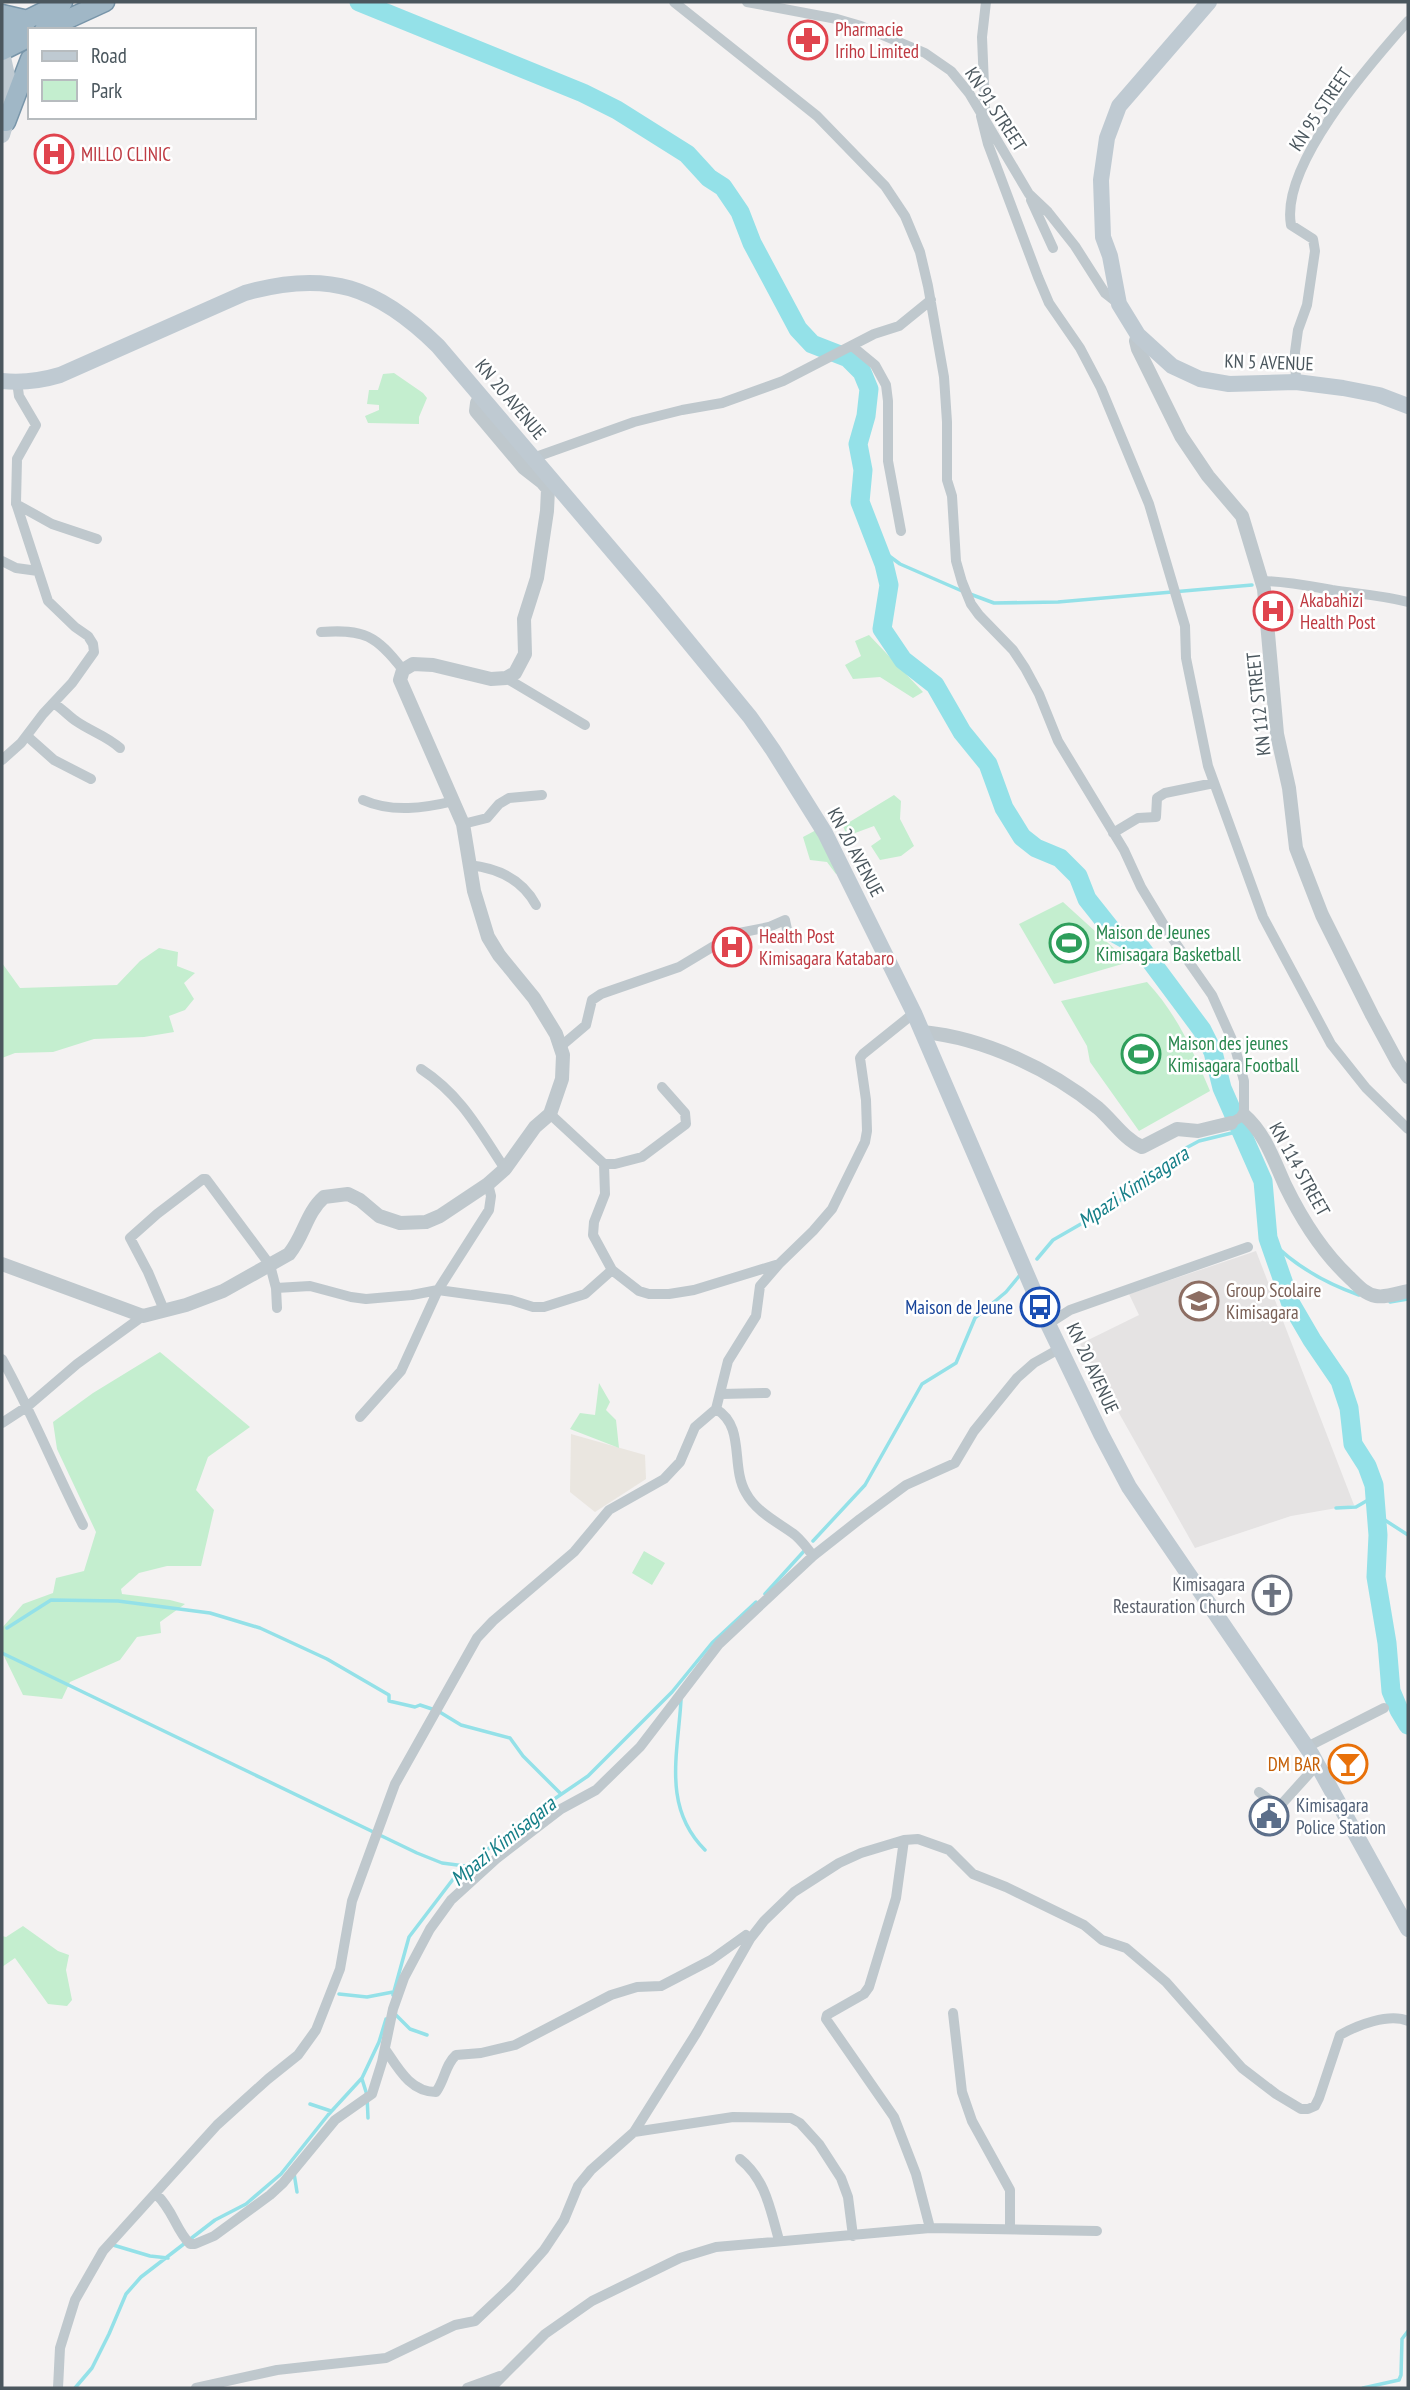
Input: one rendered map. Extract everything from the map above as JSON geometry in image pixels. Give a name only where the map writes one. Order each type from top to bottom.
[{"type":"highway","points":[[39,28],[64,2]]},
{"type":"highway","points":[[40,28],[105,2]]},
{"type":"highway","points":[[2,14],[36,28]]},
{"type":"highway","points":[[2,32],[28,30]]},
{"type":"highway","points":[[2,52],[28,35]]},
{"type":"highway","points":[[4,118],[28,64]]},
{"type":"main road","name":"KN 5 AVENUE","points":[[1209,2],[1119,106],[1107,138],[1101,180],[1103,237],[1110,256],[1119,304],[1138,335],[1172,366],[1199,379],[1229,384],[1296,382],[1380,395],[1408,405]]},
{"type":"main road","points":[[2,52],[9,79],[9,96],[4,118]]},
{"type":"main road","name":"KN 20 AVENUE","points":[[9,382],[42,380],[60,375],[245,293],[270,285],[312,282],[359,290],[391,306],[423,331],[654,600],[750,717],[825,833],[923,1032],[1059,1349],[1129,1487],[1307,1747],[1408,1929]]},
{"type":"street","points":[[674,2],[817,116],[885,186],[905,216],[920,252],[931,300],[945,388],[947,480],[952,496],[956,561],[962,582],[979,615],[1013,650],[1025,668],[1058,741],[1113,833],[1154,911],[1212,995],[1234,1044],[1244,1081],[1244,1115]]},
{"type":"street","name":"KN 91 STREET","points":[[747,2],[787,6],[861,26],[925,53],[951,71],[969,93],[1029,194],[1048,212],[1075,246],[1105,293],[1119,304]]},
{"type":"street","points":[[986,2],[982,37],[985,109],[981,116],[988,144],[1049,303],[1080,348],[1101,388],[1149,504],[1185,626],[1186,658],[1208,766],[1263,917],[1321,1028],[1366,1088],[1408,1129]]},
{"type":"street","name":"KN 95 STREET","points":[[1296,382],[1295,352],[1298,330],[1307,305],[1315,251],[1313,239],[1291,225],[1291,201],[1306,159],[1322,130],[1382,50],[1408,21]]},
{"type":"street","points":[[1029,194],[1053,248]]},
{"type":"street","points":[[533,458],[634,422],[722,403],[783,381],[874,334],[899,326],[931,300]]},
{"type":"street","name":"KN 112 STREET","points":[[1138,335],[1138,349],[1181,436],[1208,476],[1242,516],[1261,582],[1270,639],[1277,734],[1289,788],[1296,848],[1322,915],[1378,1026],[1408,1077]]},
{"type":"street","points":[[852,346],[875,365],[886,384],[888,461],[901,531]]},
{"type":"street","points":[[2,760],[27,736],[88,664],[94,652],[88,636],[48,601],[16,503],[17,459],[36,425],[9,382]]},
{"type":"street","points":[[2,1423],[28,1406],[77,1364],[143,1316],[223,1291],[289,1254],[295,1247],[310,1212],[324,1197],[348,1194],[384,1218],[400,1223],[426,1222],[456,1207],[488,1184],[505,1169],[535,1127],[550,1114],[562,1079],[563,1055],[556,1034],[488,937],[474,891],[463,824],[400,680],[403,670],[413,664],[433,665],[491,679],[506,678],[515,673],[525,654],[524,619],[537,578],[548,489],[524,468],[477,411],[481,396]]},
{"type":"street","points":[[16,503],[52,524],[97,538]]},
{"type":"street","points":[[2,561],[16,568],[38,571]]},
{"type":"street","points":[[1261,582],[1278,581],[1336,591],[1377,594],[1408,601]]},
{"type":"street","points":[[320,632],[339,631],[371,637],[389,651],[403,670]]},
{"type":"street","points":[[506,678],[585,725]]},
{"type":"street","points":[[53,703],[65,710],[75,721],[120,748]]},
{"type":"street","points":[[27,736],[54,760],[91,779]]},
{"type":"street","points":[[1113,833],[1138,818],[1156,817],[1157,798],[1164,793],[1214,783]]},
{"type":"street","points":[[463,824],[487,818],[499,803],[509,798],[542,795]]},
{"type":"street","points":[[363,800],[384,806],[411,808],[454,801]]},
{"type":"street","points":[[469,865],[499,871],[512,878],[532,897],[536,905]]},
{"type":"street","points":[[560,1047],[586,1025],[592,1000],[601,994],[679,967],[734,934],[769,927],[785,920],[788,934]]},
{"type":"street","points":[[58,2388],[60,2348],[75,2300],[103,2252],[217,2125],[298,2055],[316,2031],[340,1969],[352,1900],[395,1784],[477,1638],[493,1620],[574,1552],[610,1510],[664,1479],[680,1462],[695,1427],[716,1409],[728,1361],[758,1310],[760,1286],[832,1209],[865,1142],[866,1100],[860,1058],[914,1013]]},
{"type":"street","name":"KN 114 STREET","points":[[923,1032],[968,1041],[1021,1061],[1077,1094],[1142,1147],[1177,1129],[1205,1130],[1231,1123],[1244,1115],[1253,1122],[1305,1220],[1342,1271],[1365,1292],[1375,1296],[1383,1297],[1408,1291]]},
{"type":"street","points":[[421,1069],[451,1092],[474,1119],[505,1169]]},
{"type":"street","points":[[550,1114],[604,1164],[615,1164],[642,1157],[686,1124],[685,1113],[662,1087]]},
{"type":"street","points":[[604,1164],[605,1194],[592,1229],[601,1254],[612,1270],[639,1291],[669,1294],[694,1290],[779,1264]]},
{"type":"street","points":[[164,1310],[130,1238],[203,1179],[206,1179],[270,1265],[276,1288],[276,1308]]},
{"type":"street","points":[[360,1417],[393,1382],[407,1362],[438,1290],[489,1210],[491,1196],[488,1184]]},
{"type":"street","points":[[1048,1324],[1070,1310],[1248,1247]]},
{"type":"street","points":[[2,1264],[143,1316]]},
{"type":"street","points":[[276,1288],[310,1286],[351,1297],[366,1298],[438,1290],[544,1307],[585,1294],[612,1270]]},
{"type":"street","points":[[156,2194],[171,2210],[183,2238],[190,2244],[195,2244],[233,2224],[284,2183],[335,2120],[372,2094],[393,2009],[404,1978],[420,1946],[451,1900],[496,1859],[561,1809],[596,1790],[617,1771],[640,1746],[719,1644],[813,1556],[906,1485],[955,1463],[974,1431],[1017,1378],[1034,1363],[1059,1349]]},
{"type":"street","points":[[2,1359],[28,1406],[83,1525]]},
{"type":"street","points":[[721,1394],[766,1393]]},
{"type":"street","points":[[716,1409],[726,1415],[734,1434],[739,1473],[746,1493],[777,1523],[798,1537],[813,1556]]},
{"type":"street","points":[[1307,1747],[1384,1708]]},
{"type":"street","points":[[1279,1807],[1316,1766]]},
{"type":"street","points":[[1259,1792],[1290,1815]]},
{"type":"street","points":[[196,2388],[276,2370],[386,2358],[455,2326],[475,2321],[512,2286],[544,2250],[564,2220],[578,2186],[591,2170],[634,2132],[697,2032],[750,1939],[764,1921],[794,1892],[861,1853],[904,1840],[918,1839],[949,1850],[973,1874],[1084,1925],[1102,1940],[1126,1948],[1166,1982],[1242,2068],[1301,2109],[1315,2106],[1320,2098],[1340,2035],[1355,2026],[1389,2019],[1408,2021]]},
{"type":"street","points":[[904,1840],[897,1898],[869,1987],[864,1994],[827,2015],[826,2019],[894,2118],[916,2174],[930,2228]]},
{"type":"street","points":[[385,2049],[412,2084],[427,2092],[436,2092],[443,2082],[447,2064],[456,2055],[481,2053],[515,2045],[611,1995],[637,1987],[662,1986],[671,1982],[711,1960],[746,1935],[750,1939]]},
{"type":"street","points":[[953,2013],[962,2092],[972,2120],[1010,2190],[1010,2229]]},
{"type":"street","points":[[634,2132],[733,2117],[791,2119],[800,2123],[819,2144],[841,2178],[848,2197],[853,2236]]},
{"type":"street","points":[[740,2159],[755,2172],[762,2183],[779,2240]]},
{"type":"street","points":[[491,2388],[545,2334],[592,2301],[631,2280],[701,2251],[779,2240],[930,2228],[1097,2231]]},
{"type":"street","points":[[467,2388],[504,2374]]},
{"type":"shaded area","points":[[1256,1251],[1354,1505],[1291,1516],[1195,1548],[1080,1344],[1139,1315],[1129,1294]]},
{"type":"shaded area","points":[[571,1434],[645,1455],[646,1479],[595,1512],[570,1492]]},
{"type":"green space","points":[[394,373],[427,398],[419,424],[368,423],[365,416],[379,410],[379,405],[367,404],[369,390],[378,390],[383,374]]},
{"type":"green space","points":[[869,635],[923,692],[913,698],[880,677],[853,679],[845,665],[861,656],[855,641]]},
{"type":"green space","points":[[894,795],[901,801],[900,819],[914,846],[901,856],[880,860],[871,846],[881,839],[874,826],[847,836],[843,826]]},
{"type":"green space","points":[[820,828],[841,870],[836,874],[827,862],[810,860],[803,837]]},
{"type":"green space","name":"Maison de Jeunes Kimisagara Basketball","points":[[1063,902],[1129,962],[1054,984],[1019,924]]},
{"type":"green space","points":[[159,948],[178,952],[177,966],[195,973],[184,983],[194,999],[185,1010],[169,1016],[174,1032],[144,1037],[94,1039],[53,1052],[15,1053],[2,1058],[2,963],[20,988],[117,985],[140,961]]},
{"type":"green space","name":"Maison des jeunes Kimisagara Football","points":[[1147,982],[1176,1020],[1210,1091],[1139,1131],[1090,1062],[1087,1046],[1061,1001]]},
{"type":"green space","points":[[160,1352],[250,1427],[208,1457],[196,1490],[214,1510],[201,1566],[167,1566],[139,1573],[121,1589],[122,1594],[185,1604],[160,1622],[161,1633],[137,1637],[120,1660],[70,1682],[62,1699],[23,1695],[2,1652],[2,1628],[23,1604],[53,1593],[56,1578],[84,1571],[96,1532],[57,1449],[53,1422],[93,1393]]},
{"type":"green space","points":[[599,1383],[610,1402],[606,1410],[616,1420],[619,1448],[570,1429],[580,1413],[595,1415]]},
{"type":"green space","points":[[644,1551],[665,1563],[652,1585],[632,1573]]},
{"type":"green space","points":[[23,1926],[58,1951],[69,1955],[66,1970],[72,2000],[67,2006],[48,2004],[15,1958],[2,1967],[2,1936],[6,1937]]},
{"type":"waterway","points":[[359,2],[583,93],[617,110],[687,154],[709,178],[723,187],[740,212],[752,243],[798,329],[812,344],[848,358],[862,372],[869,389],[866,416],[858,444],[863,470],[860,502],[884,564],[889,585],[882,629],[903,660],[935,685],[962,732],[988,764],[1004,808],[1022,837],[1036,848],[1060,858],[1078,876],[1087,899],[1114,933],[1141,948],[1202,1030],[1213,1052],[1222,1088],[1263,1181],[1268,1238],[1291,1304],[1340,1381],[1349,1408],[1353,1444],[1367,1466],[1374,1485],[1378,1535],[1376,1577],[1387,1643],[1391,1691],[1408,1725]]},
{"type":"waterway","points":[[877,547],[900,564],[962,591]]},
{"type":"waterway","points":[[970,594],[994,603],[1058,602],[1252,585]]},
{"type":"waterway","name":"Mpazi Kimisagara","points":[[1037,1259],[1053,1240],[1114,1205],[1186,1148],[1199,1141],[1240,1131]]},
{"type":"waterway","points":[[1268,1238],[1288,1257],[1310,1272],[1359,1295]]},
{"type":"waterway","name":"Mpazi Kimisagara","points":[[813,1541],[865,1485],[922,1384],[956,1363],[975,1318],[1006,1292],[1020,1275]]},
{"type":"waterway","points":[[1390,1302],[1408,1299]]},
{"type":"waterway","points":[[1336,1508],[1356,1507],[1375,1496]]},
{"type":"waterway","points":[[1377,1515],[1408,1535]]},
{"type":"waterway","name":"Mpazi Kimisagara","points":[[765,1594],[805,1550]]},
{"type":"waterway","points":[[7,1628],[51,1600],[118,1601],[210,1613],[260,1628],[327,1659],[389,1695],[389,1701],[415,1707],[420,1705],[438,1711],[461,1725],[510,1738],[523,1756],[561,1794]]},
{"type":"waterway","name":"Mpazi Kimisagara","points":[[393,1995],[409,1937],[457,1874],[525,1819],[588,1776],[672,1692],[712,1643],[756,1602]]},
{"type":"waterway","points":[[2,1653],[417,1853],[442,1863],[465,1866]]},
{"type":"waterway","points":[[681,1700],[676,1760],[678,1798],[683,1816],[705,1850]]},
{"type":"waterway","points":[[339,1994],[367,1997],[393,1992]]},
{"type":"waterway","points":[[395,2014],[410,2029],[427,2035]]},
{"type":"waterway","name":"Mpazi Kimisagara","points":[[75,2388],[92,2368],[126,2294],[141,2277],[215,2220],[246,2204],[281,2174],[328,2115],[362,2078],[379,2042],[386,2019]]},
{"type":"waterway","points":[[362,2079],[367,2095],[368,2118]]},
{"type":"waterway","points":[[310,2104],[331,2111]]},
{"type":"waterway","points":[[294,2173],[297,2192]]},
{"type":"waterway","points":[[113,2245],[150,2256],[168,2258]]},
{"type":"waterway","points":[[1363,2388],[1399,2380],[1402,2339],[1408,2331]]},
{"type":"place","name":"Pharmacie Iriho Limited","points":[[808,40]]},
{"type":"place","name":"MILLO CLINIC","points":[[54,154]]},
{"type":"place","name":"Akabahizi Health Post","points":[[1273,611]]},
{"type":"place","name":"Maison de Jeunes Kimisagara Basketball","points":[[1069,943]]},
{"type":"place","name":"Health Post Kimisagara Katabaro","points":[[732,947]]},
{"type":"place","name":"Maison des jeunes Kimisagara Football","points":[[1141,1054]]},
{"type":"place","name":"Group Scolaire Kimisagara","points":[[1199,1301]]},
{"type":"place","name":"Maison de Jeune","points":[[1040,1307]]},
{"type":"place","name":"Kimisagara Restauration Church","points":[[1272,1595]]},
{"type":"place","name":"DM BAR","points":[[1348,1764]]},
{"type":"place","name":"Kimisagara Police Station","points":[[1269,1816]]}]
